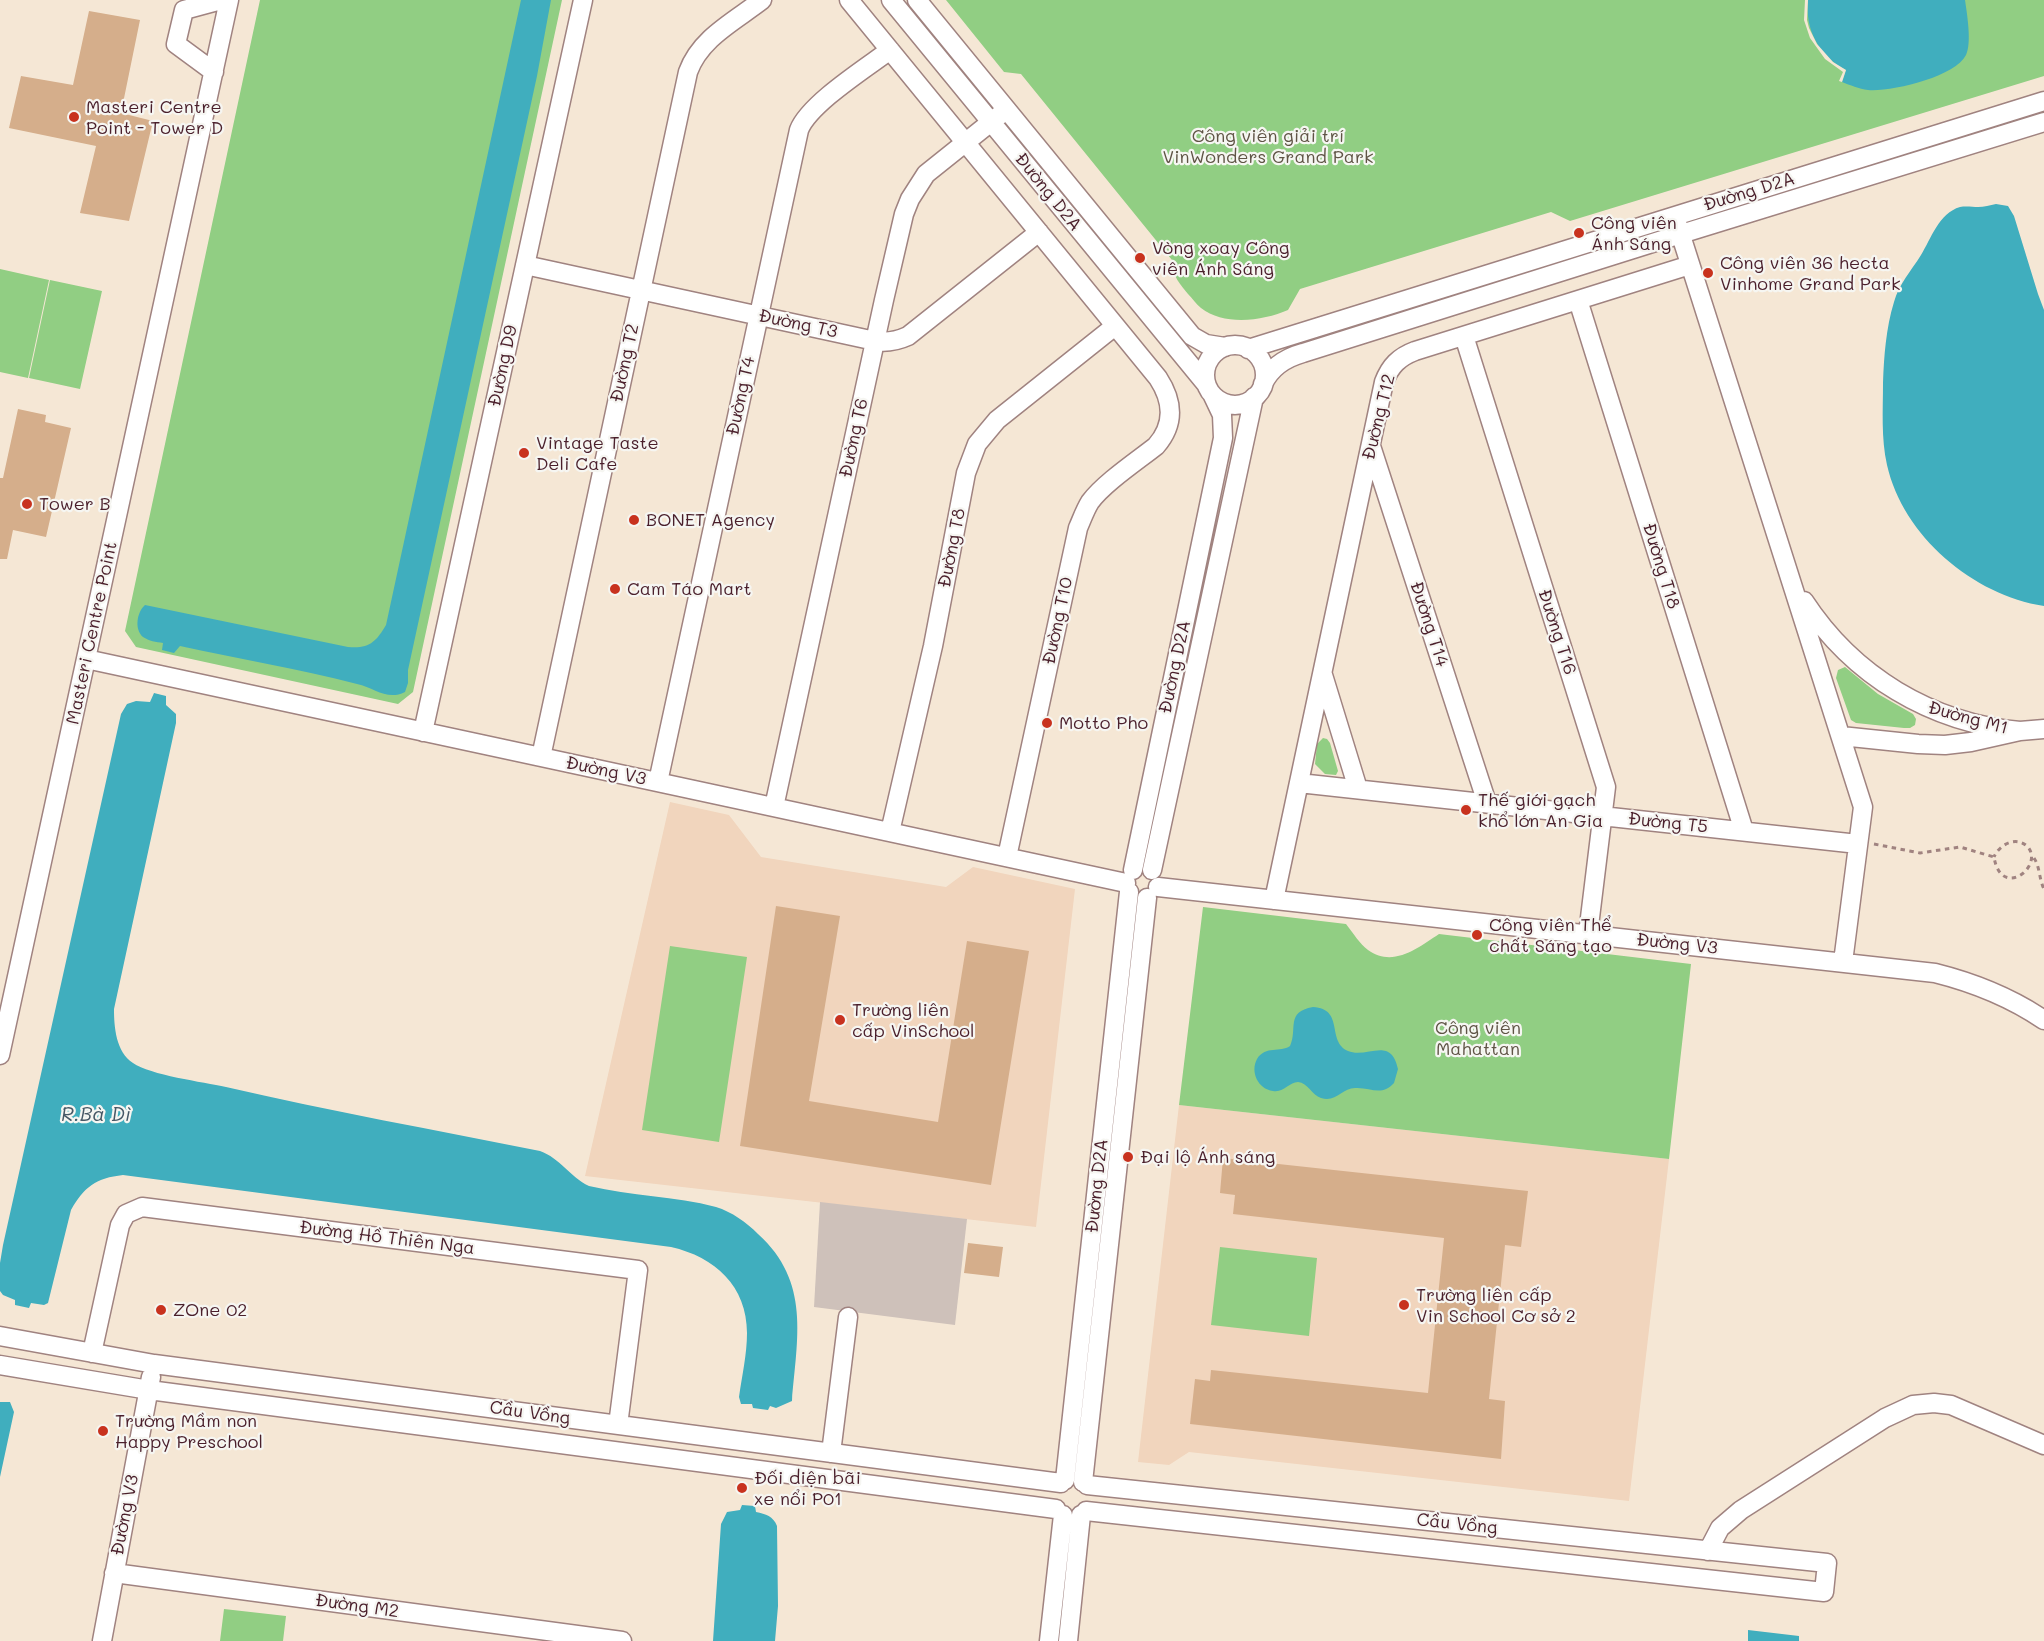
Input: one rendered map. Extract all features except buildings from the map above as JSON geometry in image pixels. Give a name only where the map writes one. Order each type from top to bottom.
[{"type":"street","points":[[214,72],[176,44],[184,10],[221,0]]},
{"type":"street","name":"Masteri Centre Point","points":[[0,1055],[229,0]]},
{"type":"street","name":"Đường D9","points":[[423,732],[583,0]]},
{"type":"street","name":"Đường T2","points":[[541,757],[640,290],[691,64],[705,43],[762,0]]},
{"type":"street","points":[[849,0],[1115,326]]},
{"type":"street","name":"Đường D2A","points":[[891,0],[1209,389],[1222,415],[1223,438],[1129,882],[1063,1481]]},
{"type":"street","name":"Đường D2A","points":[[917,0],[1192,336],[1206,344],[1225,347]]},
{"type":"street","name":"Đường T4","points":[[658,782],[796,138],[802,121],[813,108],[890,50]]},
{"type":"street","name":"Đường D2A","points":[[1248,348],[2044,101]]},
{"type":"street","name":"Đường T6","points":[[774,807],[898,235],[910,199],[926,174],[1006,110]]},
{"type":"street","name":"Đường D2A","points":[[1085,1484],[1152,885],[1258,391],[1272,370],[1287,358],[1295,355],[2044,123]]},
{"type":"street","points":[[1674,215],[1681,234]]},
{"type":"street","name":"Đường T3","points":[[525,265],[875,341],[896,341],[908,336],[1039,232]]},
{"type":"street","name":"Đường M1","points":[[1681,234],[1863,807],[1865,844],[1843,962]]},
{"type":"street","name":"Đường T12","points":[[1274,900],[1384,382],[1391,366],[1406,354],[1690,264]]},
{"type":"street","name":"Đường T18","points":[[1578,300],[1743,831]]},
{"type":"street","name":"Đường T10","points":[[1007,857],[1083,515],[1091,501],[1101,491],[1156,446],[1163,438],[1170,418],[1169,397],[1164,387],[1115,326]]},
{"type":"street","name":"Đường T8","points":[[890,832],[933,646],[966,473],[977,444],[997,420],[1115,326]]},
{"type":"street","name":"Đường T16","points":[[1464,336],[1606,787],[1588,934]]},
{"type":"street","points":[[1234,345],[1248,348],[1261,361],[1264,375],[1258,391],[1243,403],[1230,404],[1219,400],[1209,389],[1205,371],[1207,363],[1215,353],[1225,347],[1234,345]]},
{"type":"street","name":"Đường T14","points":[[1371,445],[1486,804]]},
{"type":"street","name":"Đường M1","points":[[1790,577],[1805,603],[1829,635],[1852,658],[1881,681],[1914,701],[1950,717],[1995,728],[2020,731]]},
{"type":"street","name":"Đường V3","points":[[86,659],[1129,882]]},
{"type":"street","name":"Đường T12","points":[[1322,673],[1358,789]]},
{"type":"street","points":[[2020,731],[2044,729]]},
{"type":"street","name":"Đường M1","points":[[1841,736],[1945,745],[1971,742],[2020,731]]},
{"type":"street","name":"Đường T5","points":[[1299,783],[1865,844]]},
{"type":"street","points":[[1145,867],[1152,885],[1137,898],[1129,882],[1145,867]]},
{"type":"street","name":"Đường V3","points":[[1152,885],[1935,973],[1965,981],[2014,1001],[2044,1020]]},
{"type":"street","name":"Đường Hồ Thiên Nga","points":[[92,1353],[120,1225],[126,1214],[142,1207],[638,1270],[618,1425]]},
{"type":"street","points":[[831,1453],[849,1317]]},
{"type":"street","name":"Cầu Vồng","points":[[0,1336],[154,1364],[831,1453],[1063,1481]]},
{"type":"street","name":"Đường V3","points":[[102,1641],[154,1364]]},
{"type":"street","name":"Cầu Vồng","points":[[0,1365],[149,1390],[1071,1512],[1824,1592],[1827,1563],[1085,1484]]},
{"type":"street","points":[[1708,1551],[1720,1528],[1740,1510],[1875,1424],[1913,1406],[1934,1403],[1951,1405],[2044,1445]]},
{"type":"street","points":[[1049,1641],[1071,1512],[1091,1500],[1090,1491],[1085,1484],[1076,1479],[1063,1481],[1056,1487],[1053,1496],[1071,1512],[1068,1641]]},
{"type":"street","name":"Đường M2","points":[[114,1573],[622,1641]]},
{"type":"path","points":[[1994,858],[2002,846],[2011,842],[2027,845],[2037,864],[2044,889]]},
{"type":"path","points":[[1865,844],[1920,853],[1960,847],[1994,858]]},
{"type":"path","points":[[1994,858],[1998,871],[2012,878],[2021,877],[2028,871],[2033,857]]},
{"type":"shaded area","name":"Trường liên cấp VinSchool","points":[[670,802],[729,815],[761,857],[946,887],[973,867],[1075,889],[1036,1227],[585,1176]]},
{"type":"shaded area","name":"Trường liên cấp Vin School Cơ sở 2","points":[[1179,1105],[1669,1159],[1629,1501],[1189,1452],[1169,1465],[1138,1462]]},
{"type":"shaded area","points":[[820,1202],[967,1219],[955,1325],[814,1307]]},
{"type":"green space","points":[[260,0],[562,0],[413,692],[398,704],[136,647],[125,631]]},
{"type":"green space","name":"Công viên giải trí VinWonders Grand Park","points":[[946,0],[2044,0],[2044,76],[1570,221],[1551,212],[1300,289],[1288,310],[1267,317],[1244,320],[1210,314],[1196,303],[1177,278],[1172,260],[1021,74],[1004,72]]},
{"type":"green space","points":[[0,269],[49,280],[28,378],[0,372]]},
{"type":"green space","points":[[50,280],[102,291],[80,389],[29,378]]},
{"type":"green space","points":[[1845,667],[1878,694],[1913,714],[1916,719],[1915,725],[1904,728],[1856,723],[1851,720],[1836,678],[1838,670]]},
{"type":"green space","points":[[1323,738],[1330,743],[1338,771],[1336,775],[1325,774],[1315,764],[1317,744]]},
{"type":"green space","name":"Công viên Mahattan","points":[[1203,907],[1346,924],[1368,950],[1387,957],[1405,954],[1439,934],[1691,964],[1669,1159],[1179,1105]]},
{"type":"green space","points":[[670,946],[747,957],[719,1142],[642,1130]]},
{"type":"green space","points":[[1220,1247],[1317,1258],[1309,1336],[1211,1325]]},
{"type":"green space","points":[[224,1609],[286,1616],[283,1641],[220,1641]]},
{"type":"water","points":[[521,0],[551,0],[537,76],[405,692],[392,695],[381,693],[335,679],[180,646],[174,653],[162,650],[163,643],[143,637],[138,630],[138,616],[145,605],[348,647],[361,647],[371,643],[386,625]]},
{"type":"water","points":[[1808,0],[1965,0],[1968,50],[1960,63],[1922,82],[1878,90],[1858,88],[1842,82],[1846,70],[1821,50],[1809,22]]},
{"type":"water","points":[[1996,204],[2008,206],[2014,216],[2044,310],[2044,606],[2018,600],[1967,575],[1925,538],[1908,515],[1895,491],[1884,445],[1885,352],[1887,332],[1896,295],[1936,227],[1946,215],[1960,207]]},
{"type":"water","name":"R.Bà Dì","points":[[154,693],[166,696],[166,705],[176,714],[176,723],[114,1009],[117,1039],[127,1058],[151,1071],[177,1078],[540,1151],[553,1158],[589,1186],[700,1203],[728,1212],[749,1225],[775,1252],[786,1271],[793,1291],[797,1312],[797,1333],[792,1401],[776,1408],[770,1406],[768,1410],[753,1408],[752,1404],[741,1404],[739,1397],[747,1333],[746,1316],[741,1301],[726,1276],[714,1266],[701,1258],[671,1247],[123,1175],[105,1178],[92,1185],[81,1195],[71,1210],[48,1303],[44,1305],[31,1303],[29,1308],[15,1305],[15,1300],[3,1295],[0,1291],[0,1263],[3,1245],[121,714],[127,704],[136,701],[150,702]]},
{"type":"water","points":[[1313,1007],[1329,1013],[1341,1046],[1348,1051],[1355,1053],[1384,1050],[1390,1053],[1398,1069],[1394,1083],[1385,1090],[1361,1088],[1346,1090],[1331,1099],[1321,1098],[1305,1084],[1298,1082],[1277,1091],[1263,1087],[1255,1074],[1257,1059],[1265,1052],[1290,1046],[1296,1017],[1304,1009]]},
{"type":"water","points":[[0,1402],[10,1402],[14,1412],[0,1477]]},
{"type":"water","points":[[742,1505],[755,1506],[756,1512],[769,1516],[777,1526],[778,1606],[775,1641],[713,1641],[721,1524],[727,1512],[740,1510]]},
{"type":"water","points":[[1748,1630],[1799,1636],[1799,1641],[1748,1641]]},
{"type":"pier","points":[[1805,0],[1808,0],[1809,28],[1817,44],[1833,62],[1846,70],[1842,82],[1839,81],[1843,72],[1825,59],[1810,38],[1804,20]]},
{"type":"place","name":"Masteri Centre Point - Tower D","points":[[74,117]]},
{"type":"place","name":"Công viên Ánh Sáng","points":[[1579,233]]},
{"type":"place","name":"Vòng xoay Công viên Ánh Sáng","points":[[1140,258]]},
{"type":"place","name":"Công viên 36 hecta Vinhome Grand Park","points":[[1708,273]]},
{"type":"place","name":"Vintage Taste Deli Cafe","points":[[524,453]]},
{"type":"place","name":"Tower B","points":[[27,504]]},
{"type":"place","name":"BONET Agency","points":[[634,520]]},
{"type":"place","name":"Cam Táo Mart","points":[[615,589]]},
{"type":"place","name":"Motto Pho","points":[[1047,723]]},
{"type":"place","name":"Thế giới gạch khổ lớn An Gia","points":[[1466,810]]},
{"type":"place","name":"Công viên Thể chất Sáng tạo","points":[[1477,935]]},
{"type":"place","name":"Trường liên cấp VinSchool","points":[[840,1020]]},
{"type":"place","name":"Đại lộ Ánh sáng","points":[[1128,1157]]},
{"type":"place","name":"Trường liên cấp Vin School Cơ sở 2","points":[[1404,1305]]},
{"type":"place","name":"ZOne 02","points":[[161,1310]]},
{"type":"place","name":"Trường Mầm non Happy Preschool","points":[[103,1431]]},
{"type":"place","name":"Đối diện bãi xe nổi P01","points":[[742,1488]]}]
